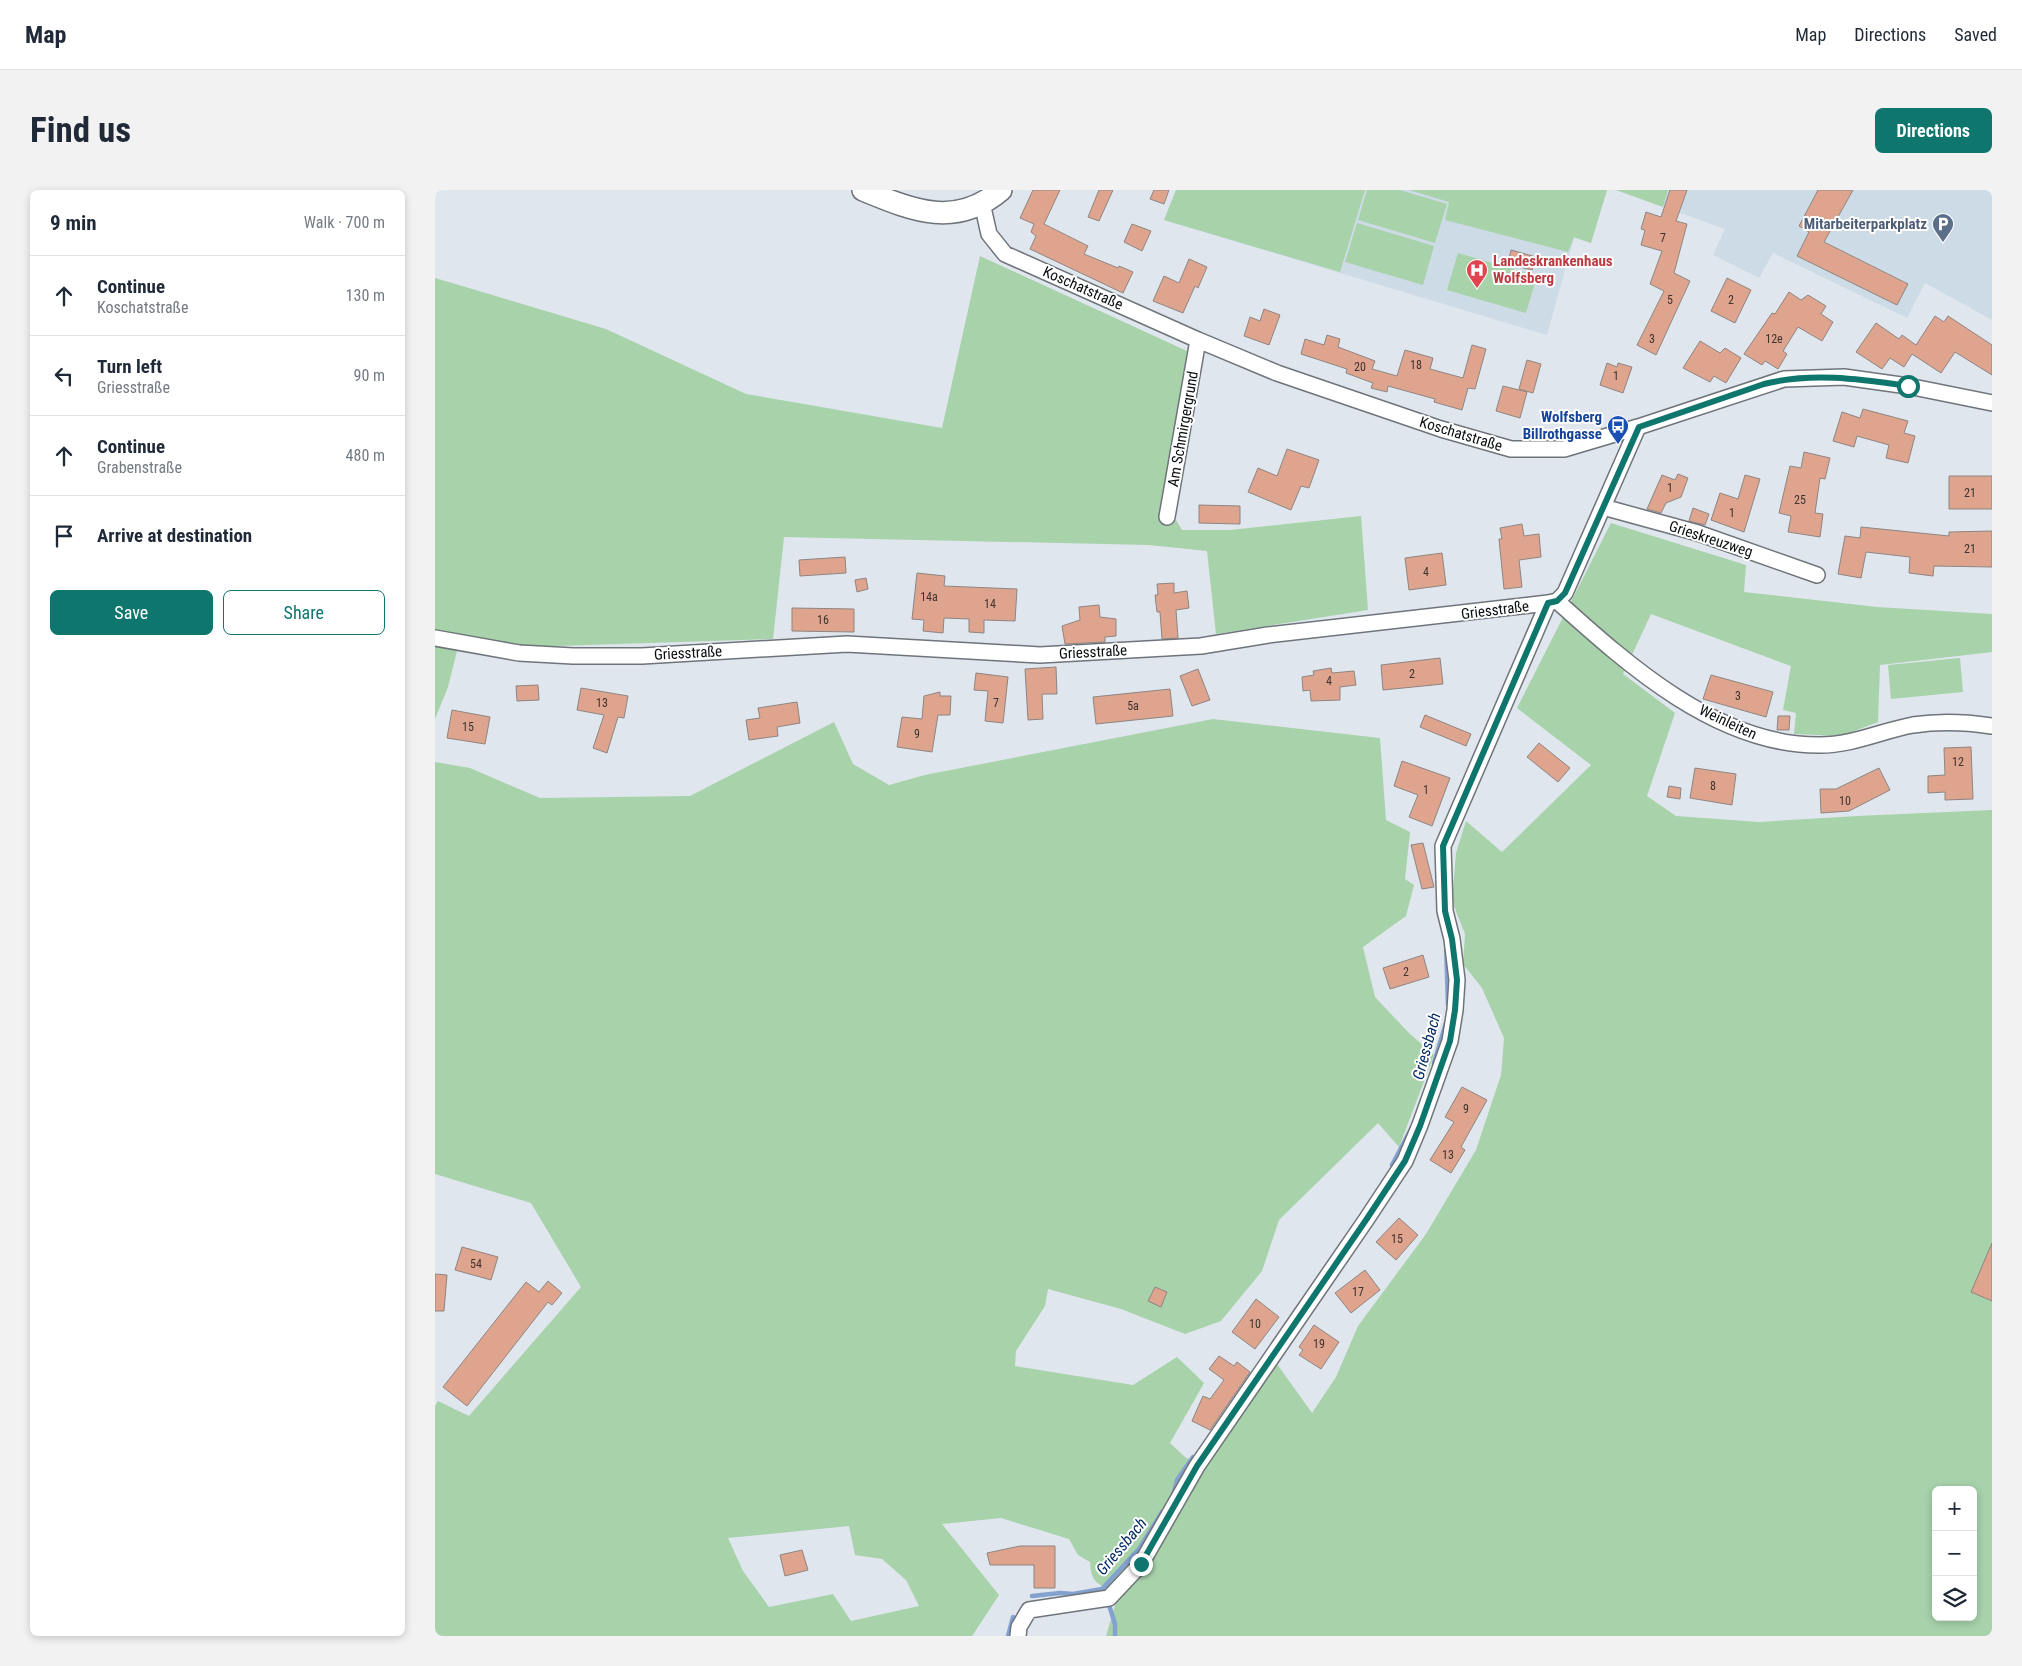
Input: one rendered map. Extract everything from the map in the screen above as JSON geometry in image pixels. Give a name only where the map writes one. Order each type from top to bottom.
[{"type":"street","points":[[863,190],[905,207],[947,214],[982,204],[1001,190]]},
{"type":"street","name":"Koschatstraße","points":[[982,204],[989,234],[1005,254],[1277,373],[1441,429],[1511,449],[1564,449],[1639,427],[1764,384],[1805,377],[1844,377],[1908,386],[1992,403]]},
{"type":"street","name":"Am Schmirgergrund","points":[[1167,517],[1198,340]]},
{"type":"street","points":[[1018,1636],[1019,1627],[1029,1610],[1109,1598],[1141,1564],[1197,1466],[1405,1161],[1420,1126],[1450,1041],[1455,1010],[1457,980],[1452,939],[1445,911],[1443,846],[1553,602],[1565,593],[1639,427]]},
{"type":"street","name":"Grieskreuzweg","points":[[1603,506],[1698,534],[1817,575]]},
{"type":"street","name":"Griesstraße","points":[[435,638],[519,653],[573,656],[642,656],[847,644],[1040,655],[1201,646],[1268,635],[1553,602]]},
{"type":"street","name":"Weinleiten","points":[[1553,602],[1656,683],[1727,725],[1763,738],[1820,745],[1857,741],[1913,725],[1963,722],[1992,726]]},
{"type":"shaded area","name":"Landeskrankenhaus Wolfsberg","points":[[1176,190],[1607,190],[1591,243],[1574,238],[1547,335],[1164,220]]},
{"type":"shaded area","points":[[1616,190],[1992,190],[1992,320],[1925,283],[1907,318],[1773,253],[1759,278],[1713,255],[1725,229]]},
{"type":"green space","points":[[1176,190],[1365,190],[1340,272],[1164,220]]},
{"type":"green space","points":[[1367,190],[1400,190],[1447,204],[1435,243],[1358,220]]},
{"type":"green space","points":[[1409,190],[1607,190],[1591,243],[1574,237],[1568,252],[1445,220],[1449,202]]},
{"type":"green space","points":[[1616,190],[1668,190],[1663,207]]},
{"type":"green space","points":[[1357,223],[1434,246],[1423,285],[1345,262]]},
{"type":"green space","points":[[1458,253],[1537,276],[1526,313],[1447,290]]},
{"type":"green space","points":[[980,256],[1187,351],[1162,518],[1176,520],[1182,530],[1230,530],[1361,516],[1368,610],[1216,634],[1207,551],[1149,545],[784,537],[773,639],[526,647],[460,639],[448,687],[435,719],[435,278],[606,329],[746,394],[942,428]]},
{"type":"green space","points":[[1611,523],[1746,565],[1744,592],[1877,607],[1992,614],[1992,652],[1880,665],[1878,722],[1841,736],[1794,734],[1796,713],[1783,710],[1791,666],[1651,614],[1623,674],[1675,713],[1647,796],[1676,816],[1759,822],[1992,810],[1992,1636],[1106,1636],[1118,1595],[1101,1586],[1095,1580],[1092,1575],[1090,1562],[1078,1555],[1069,1539],[1001,1518],[942,1524],[999,1595],[972,1636],[435,1636],[435,1406],[438,1401],[469,1416],[581,1287],[531,1203],[435,1174],[435,762],[470,768],[540,798],[690,796],[834,722],[853,764],[889,785],[925,775],[1213,719],[1380,738],[1386,820],[1410,832],[1405,879],[1414,885],[1406,916],[1363,947],[1375,997],[1409,1033],[1434,1055],[1399,1147],[1378,1123],[1279,1220],[1262,1271],[1221,1321],[1185,1334],[1121,1309],[1048,1289],[1045,1306],[1016,1351],[1015,1366],[1133,1385],[1177,1357],[1204,1383],[1170,1443],[1186,1458],[1202,1463],[1277,1364],[1312,1413],[1336,1377],[1358,1326],[1426,1234],[1476,1150],[1501,1075],[1504,1038],[1482,988],[1463,964],[1465,934],[1452,901],[1456,853],[1466,821],[1502,852],[1591,765],[1517,708]],"holes":[[[849,1526],[855,1555],[882,1559],[906,1580],[919,1606],[851,1621],[833,1594],[769,1607],[743,1571],[728,1538]]]},
{"type":"green space","points":[[1960,658],[1963,692],[1891,699],[1888,665]]},
{"type":"building","points":[[1033,190],[1060,190],[1044,224],[1088,246],[1084,254],[1133,272],[1123,293],[1030,249],[1036,236],[1031,232],[1034,224],[1020,218]]},
{"type":"building","points":[[1099,190],[1113,190],[1099,221],[1088,217]]},
{"type":"building","points":[[1154,190],[1169,190],[1164,204],[1150,199]]},
{"type":"building","points":[[1670,190],[1687,190],[1676,221],[1687,224],[1674,273],[1690,281],[1656,355],[1637,345],[1664,291],[1650,284],[1662,251],[1641,245],[1645,230],[1641,229],[1646,212],[1661,217]]},
{"type":"building","points":[[1818,190],[1853,190],[1824,242],[1908,284],[1897,305],[1797,256],[1809,232],[1799,226]]},
{"type":"building","points":[[1132,224],[1151,231],[1142,251],[1124,242]]},
{"type":"building","points":[[1511,250],[1536,257],[1532,270],[1508,264]]},
{"type":"building","points":[[1189,259],[1207,267],[1198,288],[1195,286],[1183,313],[1153,301],[1164,276],[1179,283]]},
{"type":"building","points":[[1727,278],[1751,290],[1735,323],[1711,311]]},
{"type":"building","points":[[1789,292],[1801,300],[1808,295],[1826,306],[1821,314],[1833,322],[1822,341],[1798,327],[1783,351],[1787,354],[1778,369],[1765,361],[1762,365],[1744,354],[1772,313],[1775,314]]},
{"type":"building","points":[[1264,309],[1280,315],[1269,345],[1244,336],[1250,317],[1260,321]]},
{"type":"building","points":[[1935,316],[1944,322],[1948,316],[1992,345],[1992,375],[1955,352],[1941,373],[1912,354],[1904,367],[1890,358],[1882,369],[1856,352],[1876,323],[1899,339],[1902,335],[1916,345]]},
{"type":"building","points":[[1327,335],[1340,339],[1338,347],[1375,361],[1372,369],[1397,376],[1405,350],[1433,358],[1430,369],[1463,378],[1472,345],[1486,349],[1475,389],[1468,388],[1462,410],[1434,402],[1435,399],[1388,386],[1387,392],[1371,388],[1373,383],[1346,373],[1347,369],[1301,354],[1305,339],[1324,345]]},
{"type":"building","points":[[1700,341],[1720,353],[1725,348],[1741,358],[1726,383],[1714,376],[1710,382],[1683,368]]},
{"type":"building","points":[[1527,360],[1541,364],[1533,393],[1519,389]]},
{"type":"building","points":[[1607,363],[1617,367],[1618,363],[1632,367],[1623,393],[1600,385]]},
{"type":"building","points":[[1503,386],[1527,392],[1520,418],[1496,411]]},
{"type":"building","points":[[1863,409],[1908,421],[1904,433],[1915,436],[1908,463],[1886,458],[1889,445],[1857,436],[1854,447],[1833,441],[1842,412],[1860,418]]},
{"type":"building","points":[[1287,449],[1319,460],[1309,488],[1301,486],[1291,510],[1248,492],[1258,468],[1277,476]]},
{"type":"building","points":[[1804,452],[1830,458],[1825,479],[1820,478],[1815,513],[1823,514],[1820,537],[1788,532],[1791,516],[1779,513],[1790,466],[1801,468]]},
{"type":"building","points":[[1678,474],[1688,478],[1681,497],[1666,503],[1661,513],[1647,509],[1662,475],[1675,480]]},
{"type":"building","points":[[1745,475],[1760,479],[1744,532],[1711,520],[1720,493],[1738,499]]},
{"type":"building","points":[[1949,476],[1992,476],[1992,509],[1949,509]]},
{"type":"building","points":[[1199,505],[1240,506],[1240,524],[1199,523]]},
{"type":"building","points":[[1693,508],[1709,514],[1705,525],[1689,521]]},
{"type":"building","points":[[1522,524],[1524,536],[1539,534],[1541,557],[1519,560],[1522,587],[1504,589],[1499,539],[1502,539],[1500,528]]},
{"type":"building","points":[[1861,527],[1949,536],[1949,532],[1992,531],[1992,567],[1934,566],[1933,576],[1909,573],[1910,557],[1866,552],[1861,578],[1838,574],[1845,536],[1860,538]]},
{"type":"building","points":[[1442,553],[1446,585],[1409,590],[1405,558]]},
{"type":"building","points":[[845,557],[846,573],[800,576],[799,560]]},
{"type":"building","points":[[917,573],[945,576],[944,586],[1017,589],[1015,621],[984,620],[984,633],[969,632],[969,619],[944,618],[943,633],[923,631],[924,620],[912,619]]},
{"type":"building","points":[[866,578],[868,589],[857,592],[855,580]]},
{"type":"building","points":[[1174,583],[1174,593],[1187,591],[1189,608],[1176,610],[1178,638],[1162,639],[1160,612],[1157,612],[1155,595],[1158,595],[1157,584]]},
{"type":"building","points":[[1099,605],[1100,617],[1116,619],[1116,636],[1105,637],[1105,642],[1065,644],[1062,626],[1080,620],[1079,607]]},
{"type":"building","points":[[792,608],[854,609],[854,632],[792,631]]},
{"type":"building","points":[[1440,658],[1443,684],[1383,690],[1381,665]]},
{"type":"building","points":[[1056,667],[1057,694],[1042,694],[1043,719],[1028,720],[1025,669]]},
{"type":"building","points":[[1331,668],[1332,673],[1354,671],[1356,685],[1340,687],[1340,700],[1311,701],[1310,690],[1303,691],[1302,677],[1314,675],[1313,671]]},
{"type":"building","points":[[1198,669],[1210,700],[1192,706],[1180,676]]},
{"type":"building","points":[[976,673],[1008,677],[1003,723],[985,721],[988,691],[974,690]]},
{"type":"building","points":[[1711,675],[1773,692],[1766,717],[1703,699]]},
{"type":"building","points":[[538,685],[539,700],[517,701],[516,686]]},
{"type":"building","points":[[581,688],[628,696],[624,718],[618,717],[607,753],[593,748],[604,715],[577,710]]},
{"type":"building","points":[[1170,689],[1173,716],[1096,724],[1093,697]]},
{"type":"building","points":[[940,692],[940,696],[951,696],[950,715],[938,715],[932,752],[897,747],[902,717],[922,719],[924,696]]},
{"type":"building","points":[[797,702],[800,723],[777,727],[778,736],[749,740],[746,720],[760,718],[758,708]]},
{"type":"building","points":[[452,710],[490,717],[485,744],[447,738]]},
{"type":"building","points":[[1425,715],[1471,734],[1466,746],[1420,727]]},
{"type":"building","points":[[1778,716],[1790,716],[1789,730],[1777,730]]},
{"type":"building","points":[[1539,743],[1570,768],[1558,782],[1527,757]]},
{"type":"building","points":[[1971,747],[1973,799],[1945,800],[1945,792],[1928,793],[1928,776],[1945,775],[1944,748]]},
{"type":"building","points":[[1402,761],[1450,778],[1432,826],[1409,817],[1418,795],[1394,786]]},
{"type":"building","points":[[1695,768],[1736,774],[1732,805],[1690,798]]},
{"type":"building","points":[[1879,768],[1890,790],[1849,811],[1821,813],[1820,789],[1836,789]]},
{"type":"building","points":[[1669,786],[1681,788],[1680,799],[1667,797]]},
{"type":"building","points":[[1423,843],[1434,887],[1422,889],[1411,845]]},
{"type":"building","points":[[1423,955],[1429,977],[1390,989],[1383,968]]},
{"type":"building","points":[[1462,1087],[1487,1100],[1461,1147],[1465,1150],[1451,1173],[1430,1160],[1454,1122],[1445,1117]]},
{"type":"building","points":[[1399,1218],[1418,1235],[1396,1260],[1376,1242]]},
{"type":"building","points":[[1992,1243],[1992,1301],[1971,1292]]},
{"type":"building","points":[[462,1247],[498,1257],[491,1280],[455,1270]]},
{"type":"building","points":[[1365,1270],[1380,1290],[1351,1313],[1335,1293]]},
{"type":"building","points":[[435,1274],[447,1275],[444,1311],[435,1311]]},
{"type":"building","points":[[548,1281],[562,1293],[552,1305],[548,1302],[467,1406],[443,1387],[526,1282],[539,1292]]},
{"type":"building","points":[[1155,1287],[1167,1292],[1161,1307],[1148,1301]]},
{"type":"building","points":[[1256,1299],[1279,1317],[1255,1349],[1232,1332]]},
{"type":"building","points":[[1314,1325],[1339,1342],[1321,1369],[1299,1355],[1303,1350],[1299,1347]]},
{"type":"building","points":[[1219,1356],[1234,1366],[1237,1362],[1250,1372],[1210,1430],[1192,1421],[1203,1396],[1210,1399],[1224,1380],[1209,1369]]},
{"type":"building","points":[[1020,1546],[1055,1546],[1055,1588],[1034,1588],[1034,1565],[990,1565],[987,1553]]},
{"type":"building","points":[[802,1550],[808,1570],[785,1576],[780,1555]]},
{"type":"waterway","name":"Griessbach","points":[[1446,943],[1448,1005]]},
{"type":"waterway","name":"Griessbach","points":[[1434,1063],[1446,1023]]},
{"type":"waterway","name":"Griessbach","points":[[1392,1165],[1411,1129]]},
{"type":"waterway","name":"Griessbach","points":[[1173,1495],[1177,1480],[1193,1457]]},
{"type":"waterway","name":"Griessbach","points":[[1032,1596],[1060,1593],[1073,1594],[1102,1589],[1139,1549],[1162,1512]]},
{"type":"waterway","points":[[1109,1605],[1115,1624],[1115,1636]]},
{"type":"waterway","name":"Griessbach","points":[[1008,1636],[1013,1617]]},
{"type":"place","name":"Mitarbeiterparkplatz","points":[[1943,243]]},
{"type":"place","name":"Landeskrankenhaus Wolfsberg","points":[[1477,289]]},
{"type":"place","name":"Wolfsberg Billrothgasse","points":[[1618,445]]},
{"type":"route","points":[[1141,1564],[1197,1466],[1405,1161],[1420,1126],[1450,1041],[1455,1010],[1457,980],[1452,939],[1445,911],[1443,846],[1548,603],[1557,601],[1565,593],[1639,427],[1764,384],[1784,379],[1844,377],[1908,386]]}]
